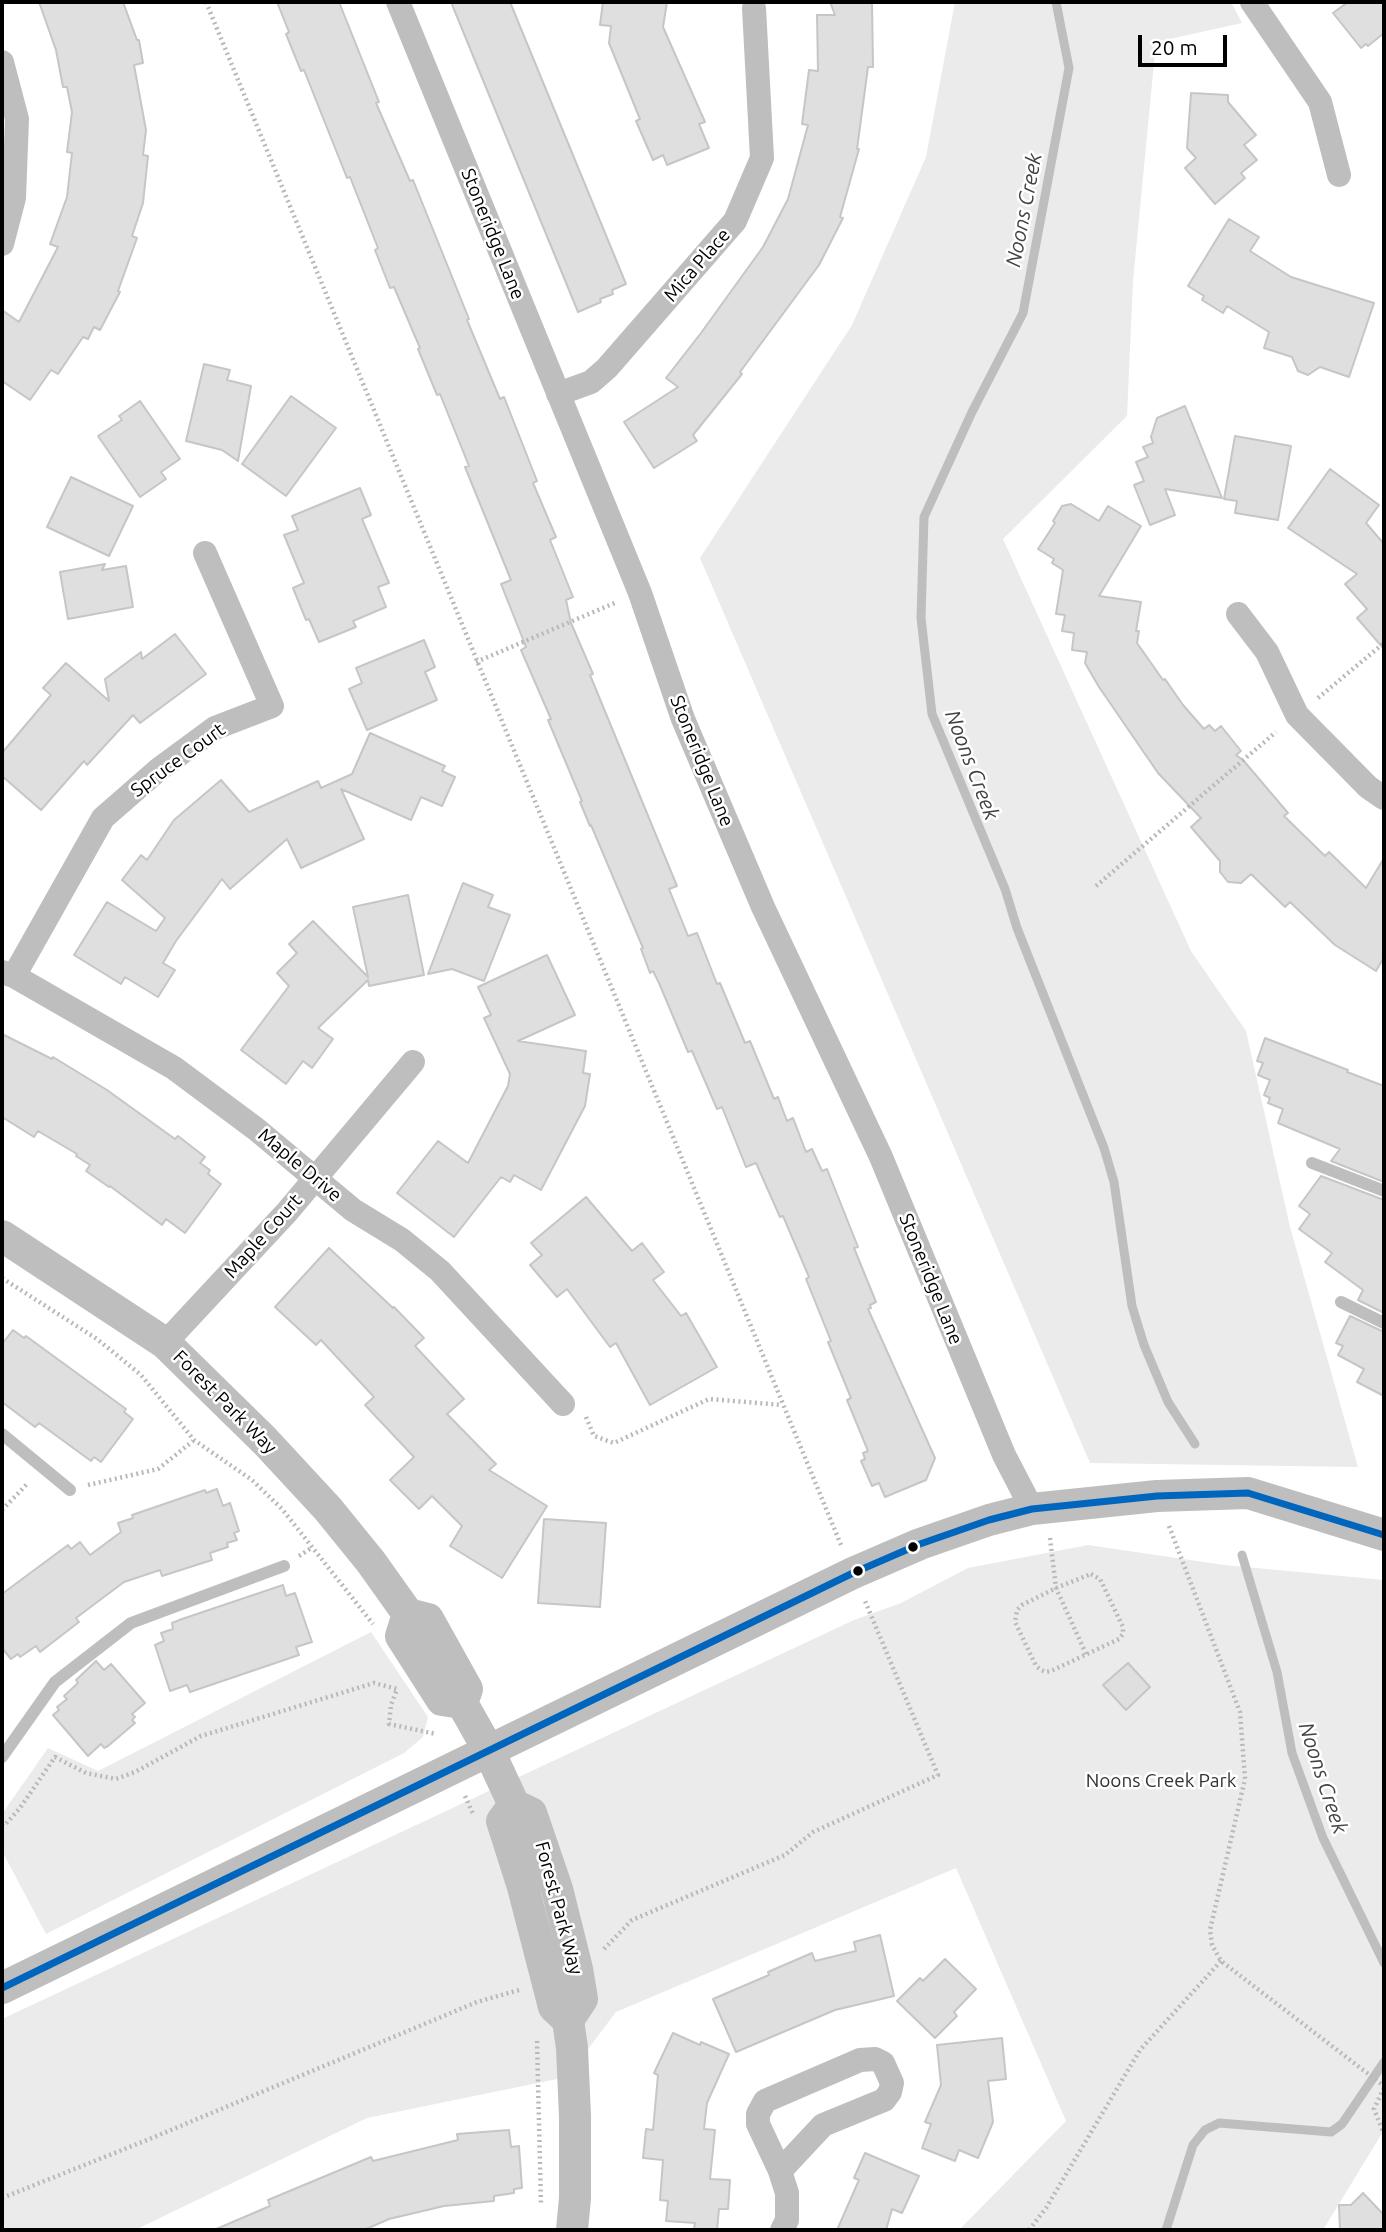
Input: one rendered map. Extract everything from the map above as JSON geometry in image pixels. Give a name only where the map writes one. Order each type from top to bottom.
[{"type":"street","name":"Stoneridge Lane","points":[[398,2],[640,593],[683,719],[762,907],[881,1157],[1008,1464],[1032,1509]]},
{"type":"street","points":[[1252,2],[1320,102],[1339,175]]},
{"type":"street","name":"Mica Place","points":[[558,394],[591,382],[607,368],[734,221],[762,158],[754,8]]},
{"type":"street","points":[[2,62],[17,119],[14,198],[2,244]]},
{"type":"street","name":"Spruce Court","points":[[8,974],[103,818],[158,770],[215,728],[272,706],[205,553]]},
{"type":"street","points":[[1238,614],[1268,652],[1297,715],[1368,787],[1384,797]]},
{"type":"street","name":"Maple Drive","points":[[8,974],[174,1068],[256,1129],[353,1210],[402,1240],[440,1271],[563,1404]]},
{"type":"street","name":"Maple Court","points":[[165,1343],[287,1212],[413,1062]]},
{"type":"street","name":"Forest Park Way","points":[[2,1236],[165,1343],[265,1441],[328,1509],[408,1614],[428,1619],[467,1689],[462,1703],[489,1751],[514,1805],[531,1813],[557,1889],[577,1969],[582,1999],[568,2020]]},
{"type":"street","points":[[2,1988],[853,1573],[989,1520],[1032,1509],[1157,1496],[1248,1493],[1384,1535]]},
{"type":"street","name":"Forest Park Way","points":[[514,1805],[502,1821],[523,1887],[535,1984],[568,2020],[572,2048],[575,2116],[575,2198],[572,2230]]},
{"type":"street","points":[[780,2171],[822,2125],[884,2099],[890,2092],[892,2083],[883,2063],[875,2059],[860,2060],[765,2101],[758,2113],[758,2124],[787,2193],[788,2220],[782,2230]]},
{"type":"lane","points":[[1312,1163],[1384,1191]]},
{"type":"lane","points":[[1341,1302],[1384,1323]]},
{"type":"lane","points":[[2,1434],[70,1490]]},
{"type":"lane","points":[[2,1757],[55,1682],[131,1623],[284,1566]]},
{"type":"path","points":[[206,2],[782,1405],[938,1776],[813,1832],[785,1855],[632,1920],[589,1964],[577,1969]]},
{"type":"path","points":[[476,662],[640,593]]},
{"type":"path","points":[[1096,886],[1384,643]]},
{"type":"path","points":[[2,1278],[97,1339],[141,1375],[163,1400],[181,1428],[252,1480],[282,1509],[381,1634]]},
{"type":"path","points":[[563,1404],[585,1417],[594,1436],[614,1443],[709,1399],[782,1405]]},
{"type":"path","points":[[70,1490],[158,1469],[194,1440]]},
{"type":"path","points":[[2,1510],[43,1467]]},
{"type":"path","points":[[1157,1496],[1240,1712],[1245,1779],[1210,1930],[1212,1945],[1221,1961],[1384,2087],[1374,2109],[1384,2134]]},
{"type":"path","points":[[1050,1538],[1056,1588],[1086,1654]]},
{"type":"path","points":[[1086,1575],[1097,1575],[1123,1627],[1123,1634],[1119,1639],[1046,1672],[1036,1666],[1015,1622],[1015,1615],[1022,1605],[1056,1588],[1086,1575]]},
{"type":"path","points":[[2,1825],[4,1826],[20,1808],[55,1756],[86,1773],[116,1779],[135,1772],[201,1736],[374,1683],[397,1689],[391,1705],[389,1724],[436,1734]]},
{"type":"path","points":[[1030,2230],[1046,2208],[1140,2050],[1221,1961]]},
{"type":"path","points":[[2,2198],[477,2002],[535,1984]]},
{"type":"path","points":[[537,2035],[541,2206]]},
{"type":"green space","points":[[955,2],[1231,2],[1242,23],[1156,42],[1133,281],[1127,416],[1003,539],[1191,951],[1246,1031],[1290,1227],[1358,1467],[1090,1463],[700,558],[852,325],[926,157]]},
{"type":"green space","name":"Noons Creek Park","points":[[1088,1545],[1224,1565],[1384,1580],[1384,2130],[1323,2230],[959,2230],[1066,2121],[956,1868],[616,2012],[567,2077],[367,2118],[135,2230],[2,2230],[2,2019],[854,1620],[901,1603],[968,1568]]},
{"type":"green space","points":[[371,1632],[428,1717],[423,1737],[404,1753],[46,1934],[2,1851],[2,1814],[48,1748],[98,1771]]},
{"type":"building","points":[[39,2],[123,2],[139,40],[143,63],[134,65],[146,130],[143,155],[148,156],[143,203],[132,236],[137,238],[118,291],[120,292],[100,330],[94,327],[88,339],[83,337],[58,374],[51,370],[30,400],[2,381],[2,310],[19,322],[58,247],[50,244],[67,197],[72,153],[67,152],[72,112],[67,87],[63,87],[56,50]]},
{"type":"building","points":[[277,2],[339,2],[379,102],[376,103],[410,181],[413,180],[469,319],[467,320],[500,399],[504,397],[537,481],[533,483],[556,537],[550,540],[573,597],[566,600],[571,623],[677,886],[669,889],[688,936],[697,933],[745,1043],[750,1041],[774,1099],[778,1097],[787,1121],[793,1118],[806,1152],[812,1149],[822,1171],[827,1169],[858,1247],[854,1248],[876,1302],[868,1309],[935,1458],[926,1480],[885,1497],[879,1483],[872,1486],[861,1461],[865,1459],[863,1453],[868,1451],[847,1400],[851,1398],[806,1279],[809,1277],[783,1216],[780,1217],[756,1163],[746,1167],[722,1107],[717,1109],[692,1051],[688,1052],[659,983],[653,971],[650,973],[641,949],[643,948],[580,802],[582,801],[548,720],[551,719],[521,650],[526,647],[501,584],[511,580],[465,467],[469,466],[394,287],[390,288],[375,250],[378,248],[350,177],[347,178],[304,70],[301,71]]},
{"type":"building","points":[[451,2],[510,2],[626,284],[612,290],[613,294],[600,299],[601,302],[578,312]]},
{"type":"building","points":[[603,2],[667,2],[663,27],[705,122],[699,124],[709,148],[667,165],[663,155],[653,160],[636,121],[640,119],[609,43],[611,26],[600,25]]},
{"type":"building","points":[[830,2],[872,2],[873,67],[868,67],[859,149],[840,217],[843,218],[819,265],[740,372],[742,374],[693,435],[697,441],[654,468],[624,422],[678,387],[666,378],[763,247],[788,199],[808,125],[802,124],[809,70],[818,71],[817,15],[835,15]]},
{"type":"building","points":[[1348,2],[1384,2],[1384,33],[1368,46],[1366,44],[1361,48],[1333,13]]},
{"type":"building","points":[[1191,93],[1228,95],[1228,102],[1256,135],[1244,145],[1257,160],[1241,173],[1245,178],[1215,204],[1185,168],[1196,158],[1187,148]]},
{"type":"building","points":[[1229,219],[1259,237],[1250,251],[1291,277],[1374,303],[1349,377],[1320,367],[1308,375],[1298,371],[1292,357],[1264,348],[1269,332],[1227,306],[1223,313],[1202,300],[1204,296],[1188,286]]},
{"type":"building","points":[[204,364],[230,370],[227,380],[251,386],[238,461],[222,450],[186,441]]},
{"type":"building","points":[[291,396],[336,428],[286,496],[242,464]]},
{"type":"building","points":[[140,401],[180,459],[161,472],[166,479],[140,497],[98,436],[122,420],[119,416]]},
{"type":"building","points":[[1185,406],[1222,498],[1165,489],[1175,515],[1150,525],[1134,485],[1144,481],[1136,462],[1148,457],[1143,447],[1153,443],[1151,437],[1157,418]]},
{"type":"building","points":[[1235,436],[1291,446],[1278,520],[1235,513],[1237,501],[1224,499]]},
{"type":"building","points":[[1330,469],[1379,505],[1366,523],[1384,544],[1384,649],[1357,618],[1367,609],[1345,584],[1357,574],[1288,528]]},
{"type":"building","points":[[71,477],[133,506],[109,556],[47,527]]},
{"type":"building","points":[[360,488],[371,515],[362,519],[389,583],[378,587],[386,607],[353,621],[356,627],[319,642],[309,619],[306,620],[293,588],[304,583],[284,535],[298,530],[292,516]]},
{"type":"building","points":[[1071,504],[1099,521],[1108,506],[1141,526],[1099,596],[1141,602],[1136,631],[1139,631],[1137,643],[1163,680],[1165,679],[1204,729],[1209,725],[1215,731],[1221,726],[1241,751],[1236,755],[1288,813],[1284,816],[1325,856],[1329,852],[1366,888],[1384,858],[1384,957],[1376,971],[1335,945],[1290,902],[1285,907],[1251,874],[1241,883],[1228,882],[1220,872],[1220,861],[1191,827],[1201,818],[1158,773],[1099,687],[1085,663],[1087,652],[1072,650],[1074,633],[1062,631],[1065,615],[1056,614],[1063,570],[1052,563],[1054,559],[1038,549],[1055,523],[1053,521],[1062,506]]},
{"type":"building","points":[[105,564],[102,570],[126,566],[133,607],[68,619],[60,572]]},
{"type":"building","points":[[175,634],[206,674],[140,723],[133,715],[87,765],[84,761],[41,810],[2,776],[2,753],[51,695],[43,688],[66,663],[109,701],[105,679],[141,652],[142,659]]},
{"type":"building","points":[[424,640],[435,667],[425,672],[437,700],[367,730],[349,689],[362,683],[356,668]]},
{"type":"building","points":[[370,733],[445,766],[442,771],[455,777],[442,806],[421,797],[411,820],[341,789],[364,839],[301,868],[287,839],[230,889],[222,879],[163,963],[175,970],[158,997],[125,977],[121,984],[74,955],[107,902],[156,931],[165,918],[122,880],[141,855],[147,860],[174,820],[221,780],[249,812],[318,781],[321,788],[352,774]]},
{"type":"building","points":[[463,883],[493,895],[488,907],[510,915],[484,981],[452,969],[428,974]]},
{"type":"building","points":[[408,895],[424,975],[369,986],[368,980],[318,1028],[333,1039],[312,1068],[303,1061],[286,1084],[241,1050],[289,986],[277,973],[297,953],[289,944],[313,921],[368,977],[353,907]]},
{"type":"building","points":[[547,955],[575,1015],[518,1041],[586,1051],[583,1073],[590,1074],[585,1106],[541,1190],[514,1175],[510,1182],[501,1177],[454,1237],[397,1193],[438,1141],[468,1163],[508,1086],[510,1074],[484,1018],[491,1015],[478,987]]},
{"type":"building","points":[[2,1034],[52,1059],[53,1057],[107,1090],[175,1139],[178,1136],[205,1157],[200,1163],[210,1170],[208,1174],[221,1184],[185,1233],[166,1219],[162,1225],[86,1171],[90,1165],[76,1156],[77,1154],[38,1131],[34,1137],[2,1117]]},
{"type":"building","points":[[1265,1038],[1384,1086],[1384,1182],[1331,1161],[1340,1149],[1278,1123],[1283,1109],[1268,1103],[1270,1098],[1264,1095],[1270,1080],[1258,1075],[1263,1063],[1257,1061]]},
{"type":"building","points":[[1321,1176],[1384,1200],[1384,1313],[1358,1300],[1363,1290],[1325,1262],[1332,1253],[1299,1229],[1310,1214],[1299,1206]]},
{"type":"building","points":[[586,1197],[632,1251],[642,1243],[664,1272],[653,1280],[681,1316],[686,1313],[717,1367],[650,1405],[616,1343],[610,1347],[567,1289],[557,1297],[530,1265],[542,1255],[531,1243]]},
{"type":"building","points":[[329,1248],[424,1338],[415,1346],[464,1399],[447,1414],[496,1464],[489,1470],[547,1506],[502,1578],[450,1546],[462,1526],[432,1496],[419,1509],[390,1480],[414,1457],[365,1405],[374,1397],[321,1340],[316,1345],[275,1307]]},
{"type":"building","points":[[1350,1316],[1384,1332],[1384,1396],[1357,1382],[1364,1369],[1338,1355],[1343,1346],[1336,1343]]},
{"type":"building","points":[[13,1330],[24,1338],[26,1336],[126,1409],[124,1412],[133,1419],[101,1462],[94,1457],[91,1461],[39,1423],[35,1427],[2,1402],[2,1344]]},
{"type":"building","points":[[217,1489],[223,1506],[230,1503],[239,1531],[234,1533],[237,1540],[227,1543],[228,1547],[210,1553],[212,1560],[162,1576],[160,1570],[124,1582],[76,1618],[79,1622],[40,1652],[36,1646],[20,1657],[18,1654],[11,1659],[2,1648],[2,1594],[68,1545],[71,1549],[80,1542],[90,1555],[121,1532],[118,1523],[133,1518],[132,1515],[205,1490],[206,1493]]},
{"type":"building","points":[[544,1519],[606,1523],[600,1607],[538,1603]]},
{"type":"building","points":[[283,1585],[286,1596],[295,1593],[312,1642],[296,1647],[299,1655],[190,1692],[187,1685],[170,1691],[155,1645],[164,1641],[161,1633],[173,1629],[172,1623],[182,1619]]},
{"type":"building","points":[[96,1661],[104,1670],[111,1664],[145,1703],[132,1714],[135,1723],[108,1746],[104,1748],[101,1744],[88,1756],[53,1715],[59,1710],[57,1707],[67,1699],[64,1696],[78,1683],[76,1680]]},
{"type":"building","points":[[1128,1663],[1150,1687],[1126,1710],[1103,1685]]},
{"type":"building","points":[[880,1935],[894,1996],[835,2010],[736,2052],[713,1999],[812,1953],[815,1961],[856,1951],[854,1942]]},
{"type":"building","points":[[945,1959],[976,1989],[954,2012],[957,2016],[935,2038],[897,2001],[920,1978],[923,1981]]},
{"type":"building","points":[[673,2033],[729,2054],[707,2103],[704,2129],[715,2130],[710,2179],[730,2180],[728,2209],[719,2209],[717,2230],[694,2229],[695,2223],[666,2221],[668,2201],[660,2200],[663,2160],[643,2158],[646,2129],[653,2130],[658,2075],[654,2073]]},
{"type":"building","points":[[1002,2038],[1006,2079],[988,2081],[993,2122],[978,2158],[959,2150],[955,2161],[922,2148],[931,2124],[925,2122],[941,2085],[937,2045]]},
{"type":"building","points":[[509,2130],[511,2147],[519,2146],[522,2188],[514,2189],[514,2193],[494,2196],[494,2201],[444,2206],[389,2219],[364,2230],[214,2230],[270,2206],[268,2200],[371,2157],[373,2161],[458,2140],[457,2134]]},
{"type":"building","points":[[865,2153],[919,2176],[902,2213],[892,2209],[886,2230],[837,2230],[859,2180],[854,2178]]},
{"type":"building","points":[[1363,2193],[1384,2215],[1384,2230],[1340,2230],[1339,2205],[1351,2205]]},
{"type":"waterway","name":"Noons Creek","points":[[1056,2],[1069,68],[1023,313],[972,412],[924,517],[921,618],[932,714],[1005,889],[1017,928],[1104,1148],[1114,1182],[1132,1306],[1144,1345],[1168,1402],[1195,1444]]},
{"type":"waterway","name":"Noons Creek","points":[[1242,1555],[1277,1672],[1292,1753],[1323,1838],[1384,1963]]},
{"type":"waterway","name":"Noons Creek","points":[[1166,2230],[1193,2145],[1205,2130],[1219,2123],[1331,2132],[1342,2124],[1384,2062]]},
{"type":"transit line","points":[[2,1988],[853,1573],[920,1544],[989,1520],[1032,1509],[1157,1496],[1248,1493],[1384,1535]]}]
